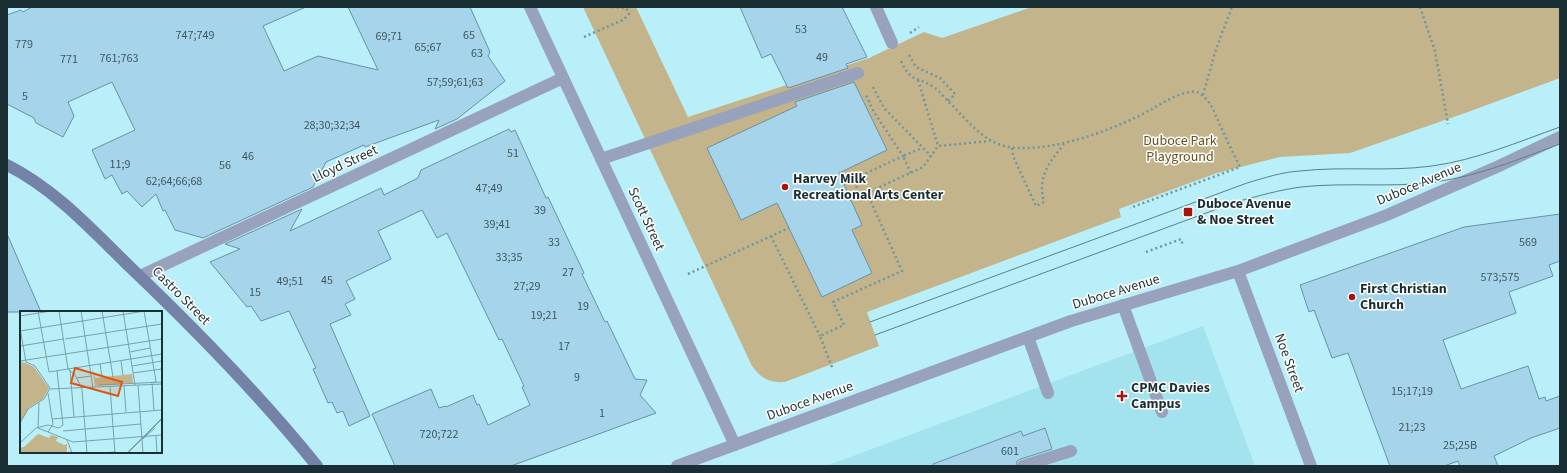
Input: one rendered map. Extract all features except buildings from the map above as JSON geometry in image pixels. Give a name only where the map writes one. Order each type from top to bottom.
[{"type":"main road","name":"Castro Street","points":[[7,165],[38,183],[61,202],[140,276],[215,351],[282,423],[317,466]]},
{"type":"street","name":"Scott Street","points":[[530,7],[735,444]]},
{"type":"street","points":[[876,7],[892,43]]},
{"type":"street","points":[[601,159],[858,73]]},
{"type":"street","name":"Lloyd Street","points":[[140,276],[563,78]]},
{"type":"street","name":"Duboce Avenue","points":[[677,466],[1071,321],[1238,271],[1387,215],[1499,166],[1560,137]]},
{"type":"street","name":"Noe Street","points":[[1238,271],[1311,466]]},
{"type":"street","points":[[1123,305],[1162,412]]},
{"type":"street","points":[[1028,337],[1048,393]]},
{"type":"street","points":[[1023,466],[1071,451]]},
{"type":"path","points":[[584,37],[623,20],[629,14],[626,8],[607,7]]},
{"type":"path","points":[[1203,95],[1216,50],[1232,7]]},
{"type":"path","points":[[1420,7],[1435,51],[1448,124]]},
{"type":"path","points":[[892,43],[901,38],[916,67],[940,78],[955,94],[948,100]]},
{"type":"path","points":[[900,59],[905,70],[912,78],[935,88],[991,141],[1012,148],[1024,149],[1064,143],[1115,127],[1139,117],[1181,94],[1196,92],[1203,95],[1211,106],[1240,167],[1130,208]]},
{"type":"path","points":[[918,80],[938,146]]},
{"type":"path","points":[[871,84],[884,108],[931,156]]},
{"type":"path","points":[[862,87],[874,112],[903,156],[911,173]]},
{"type":"path","points":[[850,200],[922,167],[938,146],[991,141]]},
{"type":"path","points":[[1012,148],[1013,156],[1036,206],[1044,202],[1042,195],[1042,184],[1048,164],[1064,143]]},
{"type":"path","points":[[843,184],[922,148]]},
{"type":"path","points":[[856,186],[860,196]]},
{"type":"path","points":[[820,336],[844,325],[834,302],[902,271],[867,193]]},
{"type":"path","points":[[688,274],[789,228]]},
{"type":"path","points":[[771,236],[820,336],[832,367]]},
{"type":"path","points":[[1146,252],[1181,239],[1183,246]]},
{"type":"shaded area","name":"CPMC Davies Campus","points":[[1203,326],[1255,466],[826,466]]},
{"type":"green space","name":"Duboce Park Playground","points":[[583,7],[636,7],[688,117],[869,58],[924,32],[942,38],[1032,7],[1560,7],[1560,78],[1350,153],[1280,157],[1217,173],[1119,209],[1121,217],[867,312],[879,346],[785,382],[774,382],[763,377],[752,366]]},
{"type":"tram line","points":[[870,322],[1266,177],[1293,172],[1316,170],[1399,169],[1432,166],[1481,155],[1560,127]]},
{"type":"tram line","points":[[875,335],[1236,202],[1277,191],[1301,187],[1335,185],[1402,185],[1435,182],[1467,176],[1560,144]]},
{"type":"place","name":"Harvey Milk Recreational Arts Center","points":[[785,187]]},
{"type":"place","name":"Duboce Avenue & Noe Street","points":[[1188,212]]},
{"type":"place","name":"First Christian Church","points":[[1352,297]]},
{"type":"place","name":"CPMC Davies Campus","points":[[1122,396]]}]
